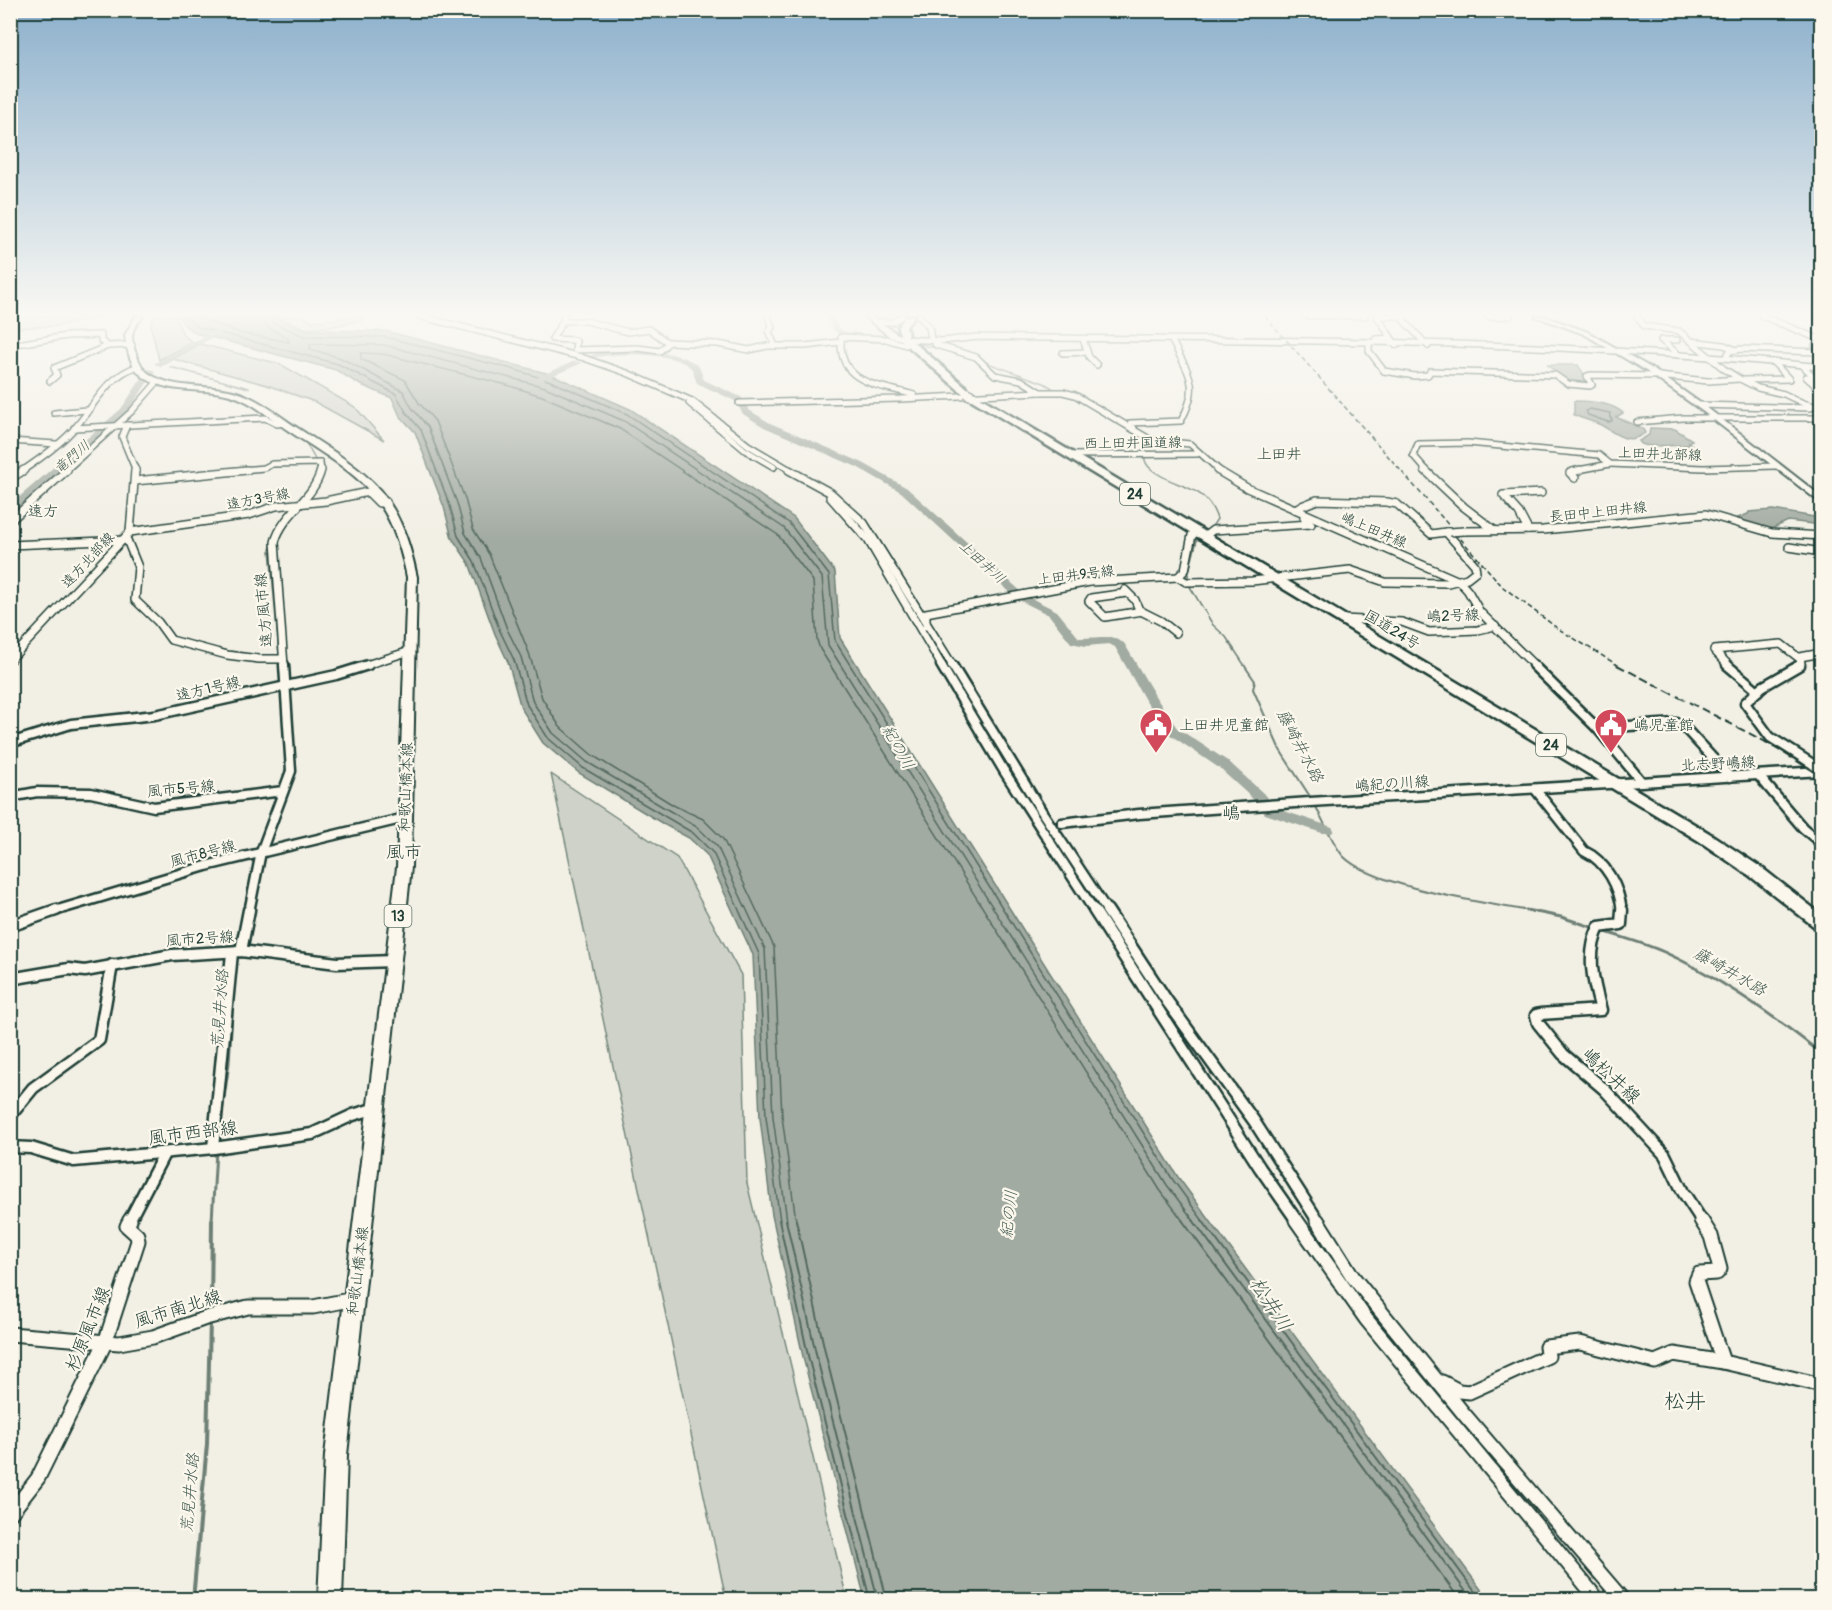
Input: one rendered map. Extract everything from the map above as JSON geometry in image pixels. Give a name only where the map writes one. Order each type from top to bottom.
[{"type":"highway","name":"国道24号","points":[[965,391],[1615,783],[1756,872],[1821,924]]},
{"type":"main road","name":"和歌山橋本線","points":[[216,391],[237,395],[352,468],[386,502],[407,547],[412,577],[404,867],[336,1455],[330,1599]]},
{"type":"street","points":[[10,479],[14,473],[56,444],[74,428],[102,391]]},
{"type":"street","points":[[10,521],[116,426],[147,391]]},
{"type":"street","points":[[667,391],[700,405],[764,455],[823,487],[855,511],[874,537],[926,626],[1044,815],[1167,1002],[1254,1121],[1353,1277],[1435,1378],[1623,1599]]},
{"type":"street","points":[[903,391],[920,396]]},
{"type":"street","points":[[1137,433],[1130,423],[1181,422],[1188,408],[1191,391]]},
{"type":"street","points":[[1679,391],[1821,502]]},
{"type":"street","points":[[1772,391],[1784,394],[1803,404],[1821,408]]},
{"type":"street","name":"嶋上田井線","points":[[742,403],[1040,392],[1059,392],[1077,396],[1151,440],[1190,444],[1197,454],[1213,467],[1247,488],[1424,564],[1458,581],[1468,591],[1480,612],[1597,728],[1641,781]]},
{"type":"street","points":[[686,400],[744,450],[831,497],[868,540],[1004,771],[1260,1168],[1366,1319],[1598,1599]]},
{"type":"street","points":[[1698,405],[1765,409],[1821,408]]},
{"type":"street","points":[[54,413],[86,410]]},
{"type":"street","points":[[74,428],[265,418],[277,424],[284,423]]},
{"type":"street","points":[[1637,422],[1683,418],[1821,418]]},
{"type":"street","name":"遠方北部線","points":[[10,660],[130,532],[136,472],[122,437],[127,425]]},
{"type":"street","points":[[10,441],[56,444]]},
{"type":"street","name":"上田井北部線","points":[[1494,530],[1464,507],[1417,462],[1413,455],[1418,444],[1468,443],[1599,455],[1610,464],[1703,468],[1776,466]]},
{"type":"street","name":"西上田井国道線","points":[[1069,455],[1197,454]]},
{"type":"street","name":"遠方風市線","points":[[135,481],[264,468],[272,464],[317,464],[322,470],[321,477],[279,527],[275,542],[280,660],[291,766],[258,853],[237,952],[216,1148]]},
{"type":"street","points":[[1575,478],[1570,473],[1573,471],[1610,464]]},
{"type":"street","name":"遠方3号線","points":[[130,532],[249,515],[276,506],[368,492],[379,503],[386,502]]},
{"type":"street","points":[[1528,530],[1519,513],[1503,495],[1541,493]]},
{"type":"street","points":[[1294,509],[1317,500],[1397,504],[1431,534],[1447,532],[1475,565],[1474,574],[1458,581],[1385,582],[1350,570],[1252,581],[1188,582],[1178,578],[1185,570],[1192,535],[1213,530],[1311,524],[1302,513]]},
{"type":"street","name":"長田中上田井線","points":[[1447,532],[1528,530],[1706,514],[1772,533],[1821,538]]},
{"type":"street","points":[[10,545],[128,540],[138,567],[136,602],[158,622],[171,640],[225,653],[280,660]]},
{"type":"street","points":[[1789,546],[1799,551],[1821,552]]},
{"type":"street","name":"上田井9号線","points":[[926,626],[926,613],[1018,594],[1093,582],[1178,578]]},
{"type":"street","points":[[1120,581],[1126,593],[1142,611],[1161,621],[1176,633]]},
{"type":"street","points":[[1126,593],[1091,598],[1089,601],[1105,617],[1142,611]]},
{"type":"street","name":"嶋2号線","points":[[1343,619],[1402,622],[1429,632],[1478,630],[1495,626]]},
{"type":"street","points":[[1758,691],[1734,673],[1714,650],[1781,644],[1799,658],[1801,664],[1784,672],[1758,691],[1747,699],[1745,703],[1760,725],[1780,745],[1821,770]]},
{"type":"street","name":"遠方1号線","points":[[10,743],[71,724],[154,715],[336,675],[410,651]]},
{"type":"street","points":[[1799,658],[1821,653]]},
{"type":"street","points":[[1597,728],[1677,723],[1684,727],[1730,777]]},
{"type":"street","name":"北志野嶋線","points":[[1615,783],[1821,770]]},
{"type":"street","points":[[1758,775],[1803,828],[1821,844]]},
{"type":"street","name":"嶋紀の川線","points":[[1062,823],[1102,817],[1265,805],[1615,783]]},
{"type":"street","name":"嶋松井線","points":[[1535,789],[1584,852],[1596,857],[1611,879],[1623,910],[1623,919],[1618,926],[1597,930],[1592,980],[1601,1010],[1540,1014],[1536,1015],[1536,1019],[1563,1054],[1611,1096],[1665,1155],[1683,1192],[1711,1236],[1720,1269],[1718,1273],[1699,1274],[1696,1281],[1723,1362]]},
{"type":"street","name":"風市5号線","points":[[91,793],[154,807],[280,791]]},
{"type":"street","points":[[10,797],[38,792],[91,793]]},
{"type":"street","points":[[1044,815],[1062,823],[1061,841]]},
{"type":"street","name":"風市8号線","points":[[10,926],[94,898],[258,853],[324,835],[405,818]]},
{"type":"street","name":"風市2号線","points":[[10,979],[17,975],[69,969],[85,971],[172,955],[237,952],[337,963],[393,961]]},
{"type":"street","points":[[10,1116],[33,1088],[99,1040],[112,965]]},
{"type":"street","name":"風市西部線","points":[[10,1147],[31,1148],[74,1161],[165,1154],[312,1134],[376,1108]]},
{"type":"street","name":"杉原風市線","points":[[10,1514],[42,1470],[105,1343],[138,1241],[137,1235],[127,1226],[165,1154]]},
{"type":"street","name":"風市南北線","points":[[10,1334],[105,1343],[135,1341],[248,1307],[314,1307],[354,1299]]},
{"type":"street","points":[[1435,1378],[1459,1391],[1469,1392],[1548,1356],[1546,1347],[1556,1344],[1580,1343],[1655,1362],[1674,1354],[1723,1362],[1821,1385]]},
{"type":"shaded area","points":[[284,391],[327,391],[355,407],[384,440],[315,402]]},
{"type":"shaded area","points":[[551,774],[677,858],[741,975],[747,1183],[847,1599],[726,1599]]},
{"type":"water","points":[[376,391],[589,391],[630,409],[794,518],[835,572],[840,638],[1178,1177],[1488,1599],[865,1599],[804,1361],[772,1215],[760,1118],[753,955],[707,855],[689,838],[579,773],[543,743],[521,708],[508,662],[495,634],[469,563],[452,538],[444,507],[415,432],[400,416],[392,398]]},
{"type":"water","points":[[1574,401],[1593,402],[1613,407],[1623,413],[1616,417],[1643,429],[1645,433],[1639,437],[1627,439],[1617,435],[1601,425],[1574,415]]},
{"type":"water","points":[[1650,428],[1675,429],[1692,440],[1688,442],[1692,445],[1649,446],[1641,444],[1639,441],[1649,435]]},
{"type":"water","points":[[1773,510],[1822,520],[1813,524],[1788,521],[1767,531],[1735,519],[1749,512]]},
{"type":"waterway","name":"竜門川","points":[[10,511],[124,411],[137,391]]},
{"type":"waterway","name":"上田井川","points":[[721,391],[738,399],[746,412],[767,425],[860,465],[904,490],[1021,597],[1053,613],[1075,641],[1086,643],[1111,640],[1120,645],[1151,700],[1173,731],[1224,765],[1258,796],[1270,811],[1327,830]]},
{"type":"waterway","name":"藤崎井水路","points":[[1115,421],[1148,444],[1145,458],[1151,469],[1197,492],[1205,499],[1212,507],[1217,519],[1211,528]]},
{"type":"waterway","name":"荒見井水路","points":[[307,445],[317,463]]},
{"type":"waterway","name":"荒見井水路","points":[[297,502],[305,493]]},
{"type":"waterway","name":"荒見井水路","points":[[274,536],[277,526],[293,506]]},
{"type":"waterway","name":"藤崎井水路","points":[[1187,580],[1198,536]]},
{"type":"waterway","name":"荒見井水路","points":[[272,542],[270,550],[280,666]]},
{"type":"waterway","name":"藤崎井水路","points":[[1189,585],[1213,625],[1226,637],[1245,666]]},
{"type":"waterway","name":"藤崎井水路","points":[[1244,665],[1255,681],[1253,689],[1280,750],[1311,798]]},
{"type":"waterway","name":"荒見井水路","points":[[286,760],[286,775]]},
{"type":"waterway","name":"藤崎井水路","points":[[1314,803],[1339,851],[1358,867],[1380,877],[1433,893],[1534,912]]},
{"type":"waterway","name":"荒見井水路","points":[[244,909],[252,877]]},
{"type":"waterway","name":"藤崎井水路","points":[[1526,910],[1561,917],[1595,928]]},
{"type":"waterway","name":"藤崎井水路","points":[[1603,931],[1656,949],[1706,973],[1766,1011],[1822,1054]]},
{"type":"waterway","name":"荒見井水路","points":[[222,1112],[229,1063],[234,980]]},
{"type":"waterway","name":"荒見井水路","points":[[212,1221],[216,1150]]},
{"type":"waterway","name":"荒見井水路","points":[[211,1312],[212,1220]]},
{"type":"waterway","name":"荒見井水路","points":[[193,1600],[207,1444],[210,1321]]},
{"type":"railway","points":[[1331,391],[1503,587],[1557,628],[1619,666]]},
{"type":"railway","points":[[1617,665],[1762,740],[1822,776]]},
{"type":"place","name":"上田井児童館","points":[[1156,754]]},
{"type":"place","name":"嶋児童館","points":[[1611,754]]},
{"type":"district","name":"上田井","points":[[1279,454]]},
{"type":"district","name":"遠方","points":[[43,511]]},
{"type":"district","name":"嶋","points":[[1231,813]]},
{"type":"district","name":"風市","points":[[404,852]]},
{"type":"district","name":"松井","points":[[1685,1401]]},
{"type":"water label","name":"紀の川","points":[[898,747]]},
{"type":"water label","name":"紀の川","points":[[1009,1214]]},
{"type":"water label","name":"松井川","points":[[1271,1304]]}]
